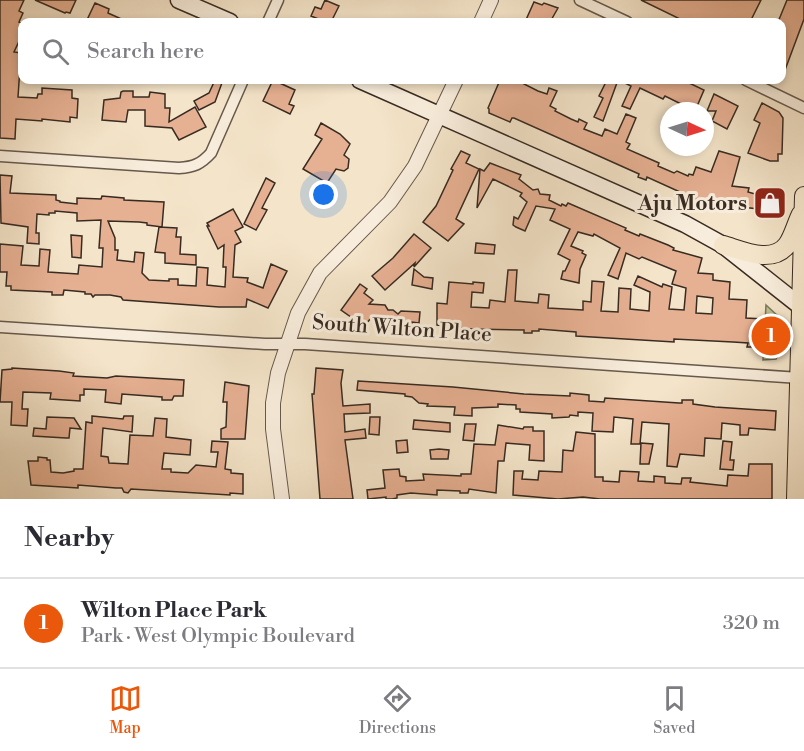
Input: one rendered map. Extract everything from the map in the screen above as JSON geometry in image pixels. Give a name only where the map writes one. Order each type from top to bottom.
[{"type":"main road","points":[[179,0],[221,18]]},
{"type":"main road","points":[[369,84],[651,208],[723,245],[803,307]]},
{"type":"main road","points":[[796,499],[802,377],[804,196]]},
{"type":"main road","points":[[723,245],[760,256],[777,253],[786,246],[804,207]]},
{"type":"street","points":[[270,18],[278,0]]},
{"type":"street","points":[[483,18],[491,0]]},
{"type":"street","points":[[580,0],[618,18]]},
{"type":"street","points":[[0,156],[193,167],[211,153],[241,84]]},
{"type":"street","points":[[282,499],[273,429],[273,403],[278,373],[298,313],[320,273],[390,202],[415,166],[454,84]]},
{"type":"street","points":[[754,84],[804,108]]},
{"type":"street","name":"South Wilton Place","points":[[0,327],[802,377]]},
{"type":"green space","points":[[766,305],[779,317],[778,355],[776,359],[763,360]]},
{"type":"building","points":[[0,0],[24,0],[19,11],[23,13],[21,18],[18,18],[18,44],[14,52],[18,53],[18,97],[37,98],[38,94],[42,94],[42,88],[72,90],[72,98],[78,99],[77,118],[70,117],[70,122],[16,119],[15,139],[0,138]]},
{"type":"building","points":[[35,0],[76,0],[70,13],[65,13]]},
{"type":"building","points":[[325,0],[339,6],[333,18],[311,16],[315,7],[321,9]]},
{"type":"building","points":[[641,0],[761,0],[752,18],[678,18]]},
{"type":"building","points":[[787,0],[804,0],[804,19],[786,67],[786,18],[780,18]]},
{"type":"building","points":[[534,2],[558,8],[552,18],[527,18]]},
{"type":"building","points":[[95,3],[109,9],[108,13],[119,18],[88,18]]},
{"type":"building","points":[[213,84],[222,84],[215,102],[199,110],[194,101],[209,93]]},
{"type":"building","points":[[271,84],[282,84],[295,90],[289,104],[294,106],[290,114],[263,101]]},
{"type":"building","points":[[498,84],[524,84],[547,94],[549,88],[557,91],[550,106],[556,109],[555,111],[578,122],[579,119],[587,123],[584,129],[602,136],[605,129],[617,134],[626,114],[636,118],[626,142],[630,144],[627,149],[659,163],[658,166],[688,176],[693,175],[696,167],[711,172],[719,151],[740,157],[732,186],[749,188],[748,192],[755,194],[781,194],[780,212],[758,211],[758,209],[726,205],[725,209],[702,202],[647,177],[646,180],[638,177],[639,174],[514,118],[510,122],[489,113],[488,108]]},
{"type":"building","points":[[605,84],[617,84],[603,121],[594,117],[603,98],[599,96]]},
{"type":"building","points":[[627,84],[691,84],[704,90],[699,102],[677,102],[665,96],[663,99],[640,88],[630,109],[622,106],[631,86]]},
{"type":"building","points":[[123,91],[133,91],[133,97],[149,97],[150,92],[165,94],[165,108],[170,108],[169,122],[195,107],[206,127],[179,140],[172,128],[145,126],[145,110],[128,110],[126,122],[102,120],[104,100],[120,98]]},
{"type":"building","points":[[714,94],[738,106],[727,129],[714,122],[716,111],[714,111],[714,102],[711,102]]},
{"type":"building","points":[[762,103],[779,112],[783,118],[782,154],[778,154],[778,161],[770,161],[748,153],[760,123],[754,120]]},
{"type":"building","points":[[321,123],[340,134],[350,144],[344,155],[349,159],[348,168],[344,171],[336,169],[327,183],[303,169],[322,139],[315,135]]},
{"type":"building","points":[[461,151],[470,155],[466,163],[479,169],[456,219],[464,224],[448,241],[423,222],[436,206]]},
{"type":"building","points":[[490,163],[521,175],[519,179],[533,190],[538,189],[540,194],[550,195],[549,200],[561,206],[562,204],[566,206],[568,203],[639,236],[640,234],[668,245],[674,248],[673,250],[702,258],[698,273],[713,274],[713,280],[730,282],[729,299],[747,300],[746,318],[764,319],[762,344],[747,347],[748,343],[674,339],[674,342],[576,336],[576,332],[539,329],[532,333],[524,333],[524,330],[472,329],[437,325],[437,303],[447,304],[449,282],[484,283],[483,293],[472,292],[471,307],[489,308],[490,300],[505,302],[508,270],[517,270],[515,301],[538,303],[539,294],[549,295],[548,308],[583,310],[583,301],[591,302],[592,281],[604,282],[601,311],[618,312],[619,288],[631,289],[630,309],[649,311],[650,292],[634,285],[638,276],[662,287],[663,284],[672,287],[669,309],[684,310],[686,288],[672,284],[676,271],[626,253],[618,279],[608,275],[620,248],[594,234],[593,236],[578,232],[571,246],[583,251],[582,253],[586,255],[580,269],[579,283],[561,279],[570,260],[558,254],[570,229],[550,220],[555,209],[536,206],[525,231],[516,227],[513,225],[514,217],[518,219],[527,202],[520,196],[522,193],[493,179],[477,208],[480,169],[484,171]],"holes":[[[697,296],[713,298],[712,314],[696,313]]]},
{"type":"building","points":[[0,175],[12,176],[10,193],[56,195],[56,200],[60,202],[77,204],[77,198],[101,199],[102,196],[124,198],[124,200],[164,202],[162,227],[139,222],[108,221],[115,238],[115,250],[118,250],[117,260],[134,262],[135,252],[144,253],[142,273],[149,280],[178,279],[178,285],[196,286],[197,267],[208,268],[207,285],[225,287],[224,245],[218,249],[207,223],[233,209],[243,227],[235,231],[241,242],[235,245],[233,277],[248,278],[247,282],[263,288],[271,264],[287,271],[268,308],[247,299],[246,307],[219,307],[123,300],[121,297],[110,295],[93,297],[85,292],[64,290],[63,295],[52,295],[52,292],[11,290],[11,286],[6,286],[7,272],[0,272],[0,244],[23,246],[21,265],[39,266],[40,249],[50,250],[48,272],[78,274],[79,265],[102,267],[103,248],[99,248],[101,220],[77,221],[77,213],[55,211],[49,215],[37,214],[36,233],[39,233],[39,244],[27,243],[28,227],[1,223]]},
{"type":"building","points":[[266,178],[275,183],[262,208],[267,210],[256,230],[244,224]]},
{"type":"building","points":[[159,227],[177,228],[176,237],[181,237],[180,254],[196,255],[196,265],[165,263],[165,253],[155,252]]},
{"type":"building","points":[[414,234],[431,248],[414,267],[415,263],[385,290],[372,276],[393,258]]},
{"type":"building","points":[[71,235],[82,236],[81,258],[72,257]]},
{"type":"building","points":[[476,243],[495,245],[494,254],[475,253]]},
{"type":"building","points":[[414,269],[424,277],[433,278],[432,289],[412,285]]},
{"type":"building","points":[[360,284],[367,289],[364,293],[373,300],[369,304],[385,305],[388,310],[393,310],[398,314],[401,311],[420,312],[419,323],[412,322],[412,325],[389,323],[390,320],[371,318],[366,324],[360,319],[358,322],[341,310]]},
{"type":"building","points":[[12,368],[74,373],[73,376],[184,380],[183,396],[174,396],[172,400],[162,400],[162,397],[122,394],[121,404],[105,402],[106,390],[84,389],[84,395],[80,395],[80,401],[50,399],[51,393],[23,392],[22,409],[28,409],[27,426],[11,425],[12,402],[0,402],[2,370]]},
{"type":"building","points":[[316,368],[343,370],[341,383],[343,406],[370,404],[370,413],[344,414],[345,432],[365,429],[366,438],[345,440],[353,499],[320,499],[312,394],[314,394]]},
{"type":"building","points":[[358,381],[524,394],[570,396],[570,393],[589,395],[589,401],[604,402],[605,398],[679,403],[682,403],[682,400],[693,400],[693,404],[715,407],[776,411],[775,430],[749,428],[748,435],[740,435],[740,425],[722,423],[721,439],[705,438],[704,456],[680,454],[677,467],[667,466],[669,424],[642,422],[640,444],[631,444],[633,419],[614,417],[613,432],[592,431],[593,413],[578,412],[578,416],[552,418],[552,414],[520,412],[520,409],[516,409],[516,405],[498,404],[498,407],[472,408],[472,416],[454,415],[455,407],[427,406],[428,404],[419,403],[405,394],[357,390]]},
{"type":"building","points":[[225,382],[249,386],[245,439],[221,439],[221,429],[226,427],[227,402],[223,402]]},
{"type":"building","points":[[92,416],[123,419],[124,416],[133,416],[132,432],[103,428],[101,456],[108,457],[109,463],[128,464],[130,435],[153,436],[155,418],[167,419],[166,437],[191,440],[190,455],[164,453],[162,469],[171,469],[171,472],[188,473],[196,465],[216,467],[218,452],[211,452],[212,441],[228,442],[225,469],[231,470],[231,473],[243,474],[243,494],[131,489],[128,493],[122,488],[31,485],[28,461],[38,461],[38,457],[50,460],[51,472],[63,473],[83,469],[86,422],[92,423]]},
{"type":"building","points":[[47,417],[74,418],[81,429],[70,428],[69,438],[33,436],[34,428],[46,429]]},
{"type":"building","points":[[370,417],[380,417],[379,435],[369,434]]},
{"type":"building","points":[[414,420],[450,423],[450,432],[413,429]]},
{"type":"building","points":[[465,424],[476,424],[474,441],[463,440]]},
{"type":"building","points":[[498,425],[523,429],[533,427],[533,431],[544,431],[544,461],[529,460],[530,445],[506,443],[504,461],[498,461],[496,493],[469,489],[468,493],[437,490],[437,495],[411,493],[397,495],[397,498],[392,499],[386,499],[386,497],[368,499],[367,490],[385,488],[383,470],[399,469],[400,476],[406,477],[406,481],[424,480],[423,474],[461,476],[461,474],[471,474],[474,444],[495,445]]},
{"type":"building","points":[[576,432],[595,434],[595,477],[603,477],[603,481],[619,482],[620,471],[639,472],[638,481],[654,482],[654,476],[665,477],[665,483],[681,484],[682,478],[691,478],[690,482],[727,486],[728,475],[748,476],[749,464],[772,464],[772,499],[600,499],[583,497],[558,499],[513,495],[514,471],[523,471],[522,479],[538,480],[539,471],[562,472],[563,450],[573,451]]},
{"type":"building","points":[[407,440],[408,452],[397,453],[396,441]]},
{"type":"building","points":[[723,441],[732,442],[730,460],[734,460],[733,470],[720,469]]},
{"type":"building","points":[[641,443],[653,444],[649,464],[640,464]]},
{"type":"building","points":[[430,450],[449,450],[448,459],[431,459]]},
{"type":"place","name":"Aju Motors","points":[[770,203]]},
{"type":"place","name":"Wilton Place Park","points":[[771,336]]}]
